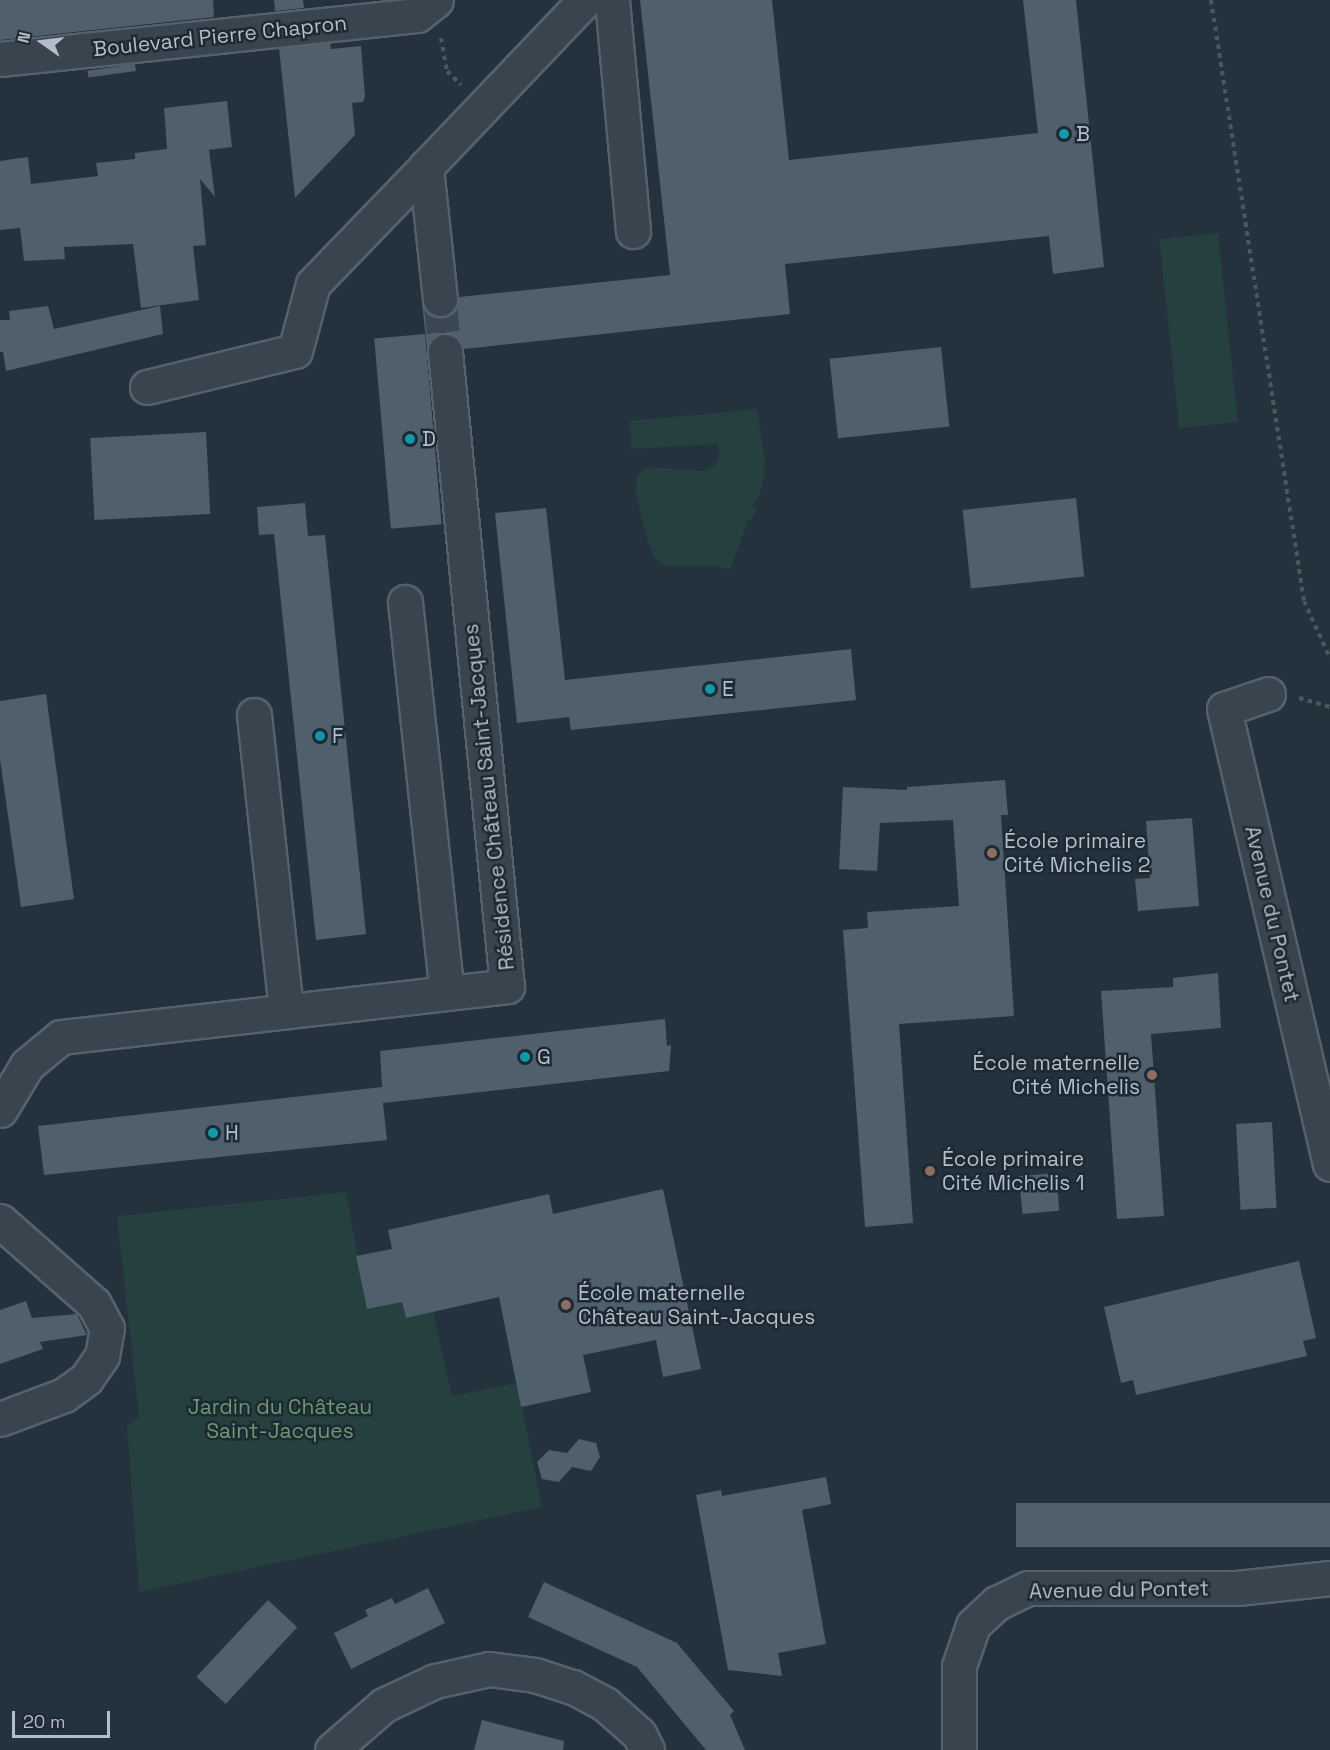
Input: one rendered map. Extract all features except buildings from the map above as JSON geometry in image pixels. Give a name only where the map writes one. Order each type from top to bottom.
[{"type":"street","name":"Boulevard Pierre Chapron","points":[[0,59],[417,15],[436,0]]},
{"type":"street","points":[[147,387],[295,351],[313,284],[585,0]]},
{"type":"street","points":[[612,0],[633,231]]},
{"type":"street","points":[[426,167],[440,299]]},
{"type":"street","name":"Résidence Château Saint-Jacques","points":[[0,1110],[13,1064],[61,1037],[507,986],[445,351]]},
{"type":"street","points":[[405,602],[447,992]]},
{"type":"street","name":"Avenue du Pontet","points":[[1268,694],[1224,709],[1330,1164]]},
{"type":"street","points":[[254,715],[286,1011]]},
{"type":"street","points":[[0,1221],[94,1304],[107,1328],[102,1356],[86,1379],[64,1395],[0,1419]]},
{"type":"street","name":"Avenue du Pontet","points":[[959,1750],[959,1666],[973,1625],[997,1603],[1028,1588],[1238,1588],[1330,1578]]},
{"type":"street","points":[[332,1750],[384,1705],[435,1681],[489,1670],[536,1675],[573,1687],[604,1704],[639,1734],[647,1750]]},
{"type":"path","points":[[1211,0],[1304,601],[1330,658]]},
{"type":"path","points":[[440,33],[447,71]]},
{"type":"green space","points":[[1218,233],[1238,422],[1179,428],[1159,239]]},
{"type":"green space","points":[[757,409],[765,462],[764,477],[758,499],[751,506],[757,508],[751,520],[748,520],[730,570],[717,566],[666,566],[655,558],[647,539],[636,494],[637,477],[646,467],[705,471],[714,466],[720,454],[717,444],[631,449],[630,421]]},
{"type":"green space","name":"Jardin du Château Saint-Jacques","points":[[346,1192],[367,1308],[402,1302],[406,1318],[433,1312],[452,1396],[517,1383],[542,1507],[139,1592],[127,1426],[139,1417],[117,1216]]},
{"type":"tunnel","points":[[440,299],[445,351]]},
{"type":"place","name":"B","points":[[1064,134]]},
{"type":"place","name":"D","points":[[410,439]]},
{"type":"place","name":"E","points":[[710,689]]},
{"type":"place","name":"F","points":[[320,736]]},
{"type":"place","name":"École primaire Cité Michelis 2","points":[[992,853]]},
{"type":"place","name":"G","points":[[525,1057]]},
{"type":"place","name":"École maternelle Cité Michelis","points":[[1152,1075]]},
{"type":"place","name":"H","points":[[213,1133]]},
{"type":"place","name":"École primaire Cité Michelis 1","points":[[930,1171]]},
{"type":"place","name":"École maternelle Château Saint-Jacques","points":[[566,1305]]}]
